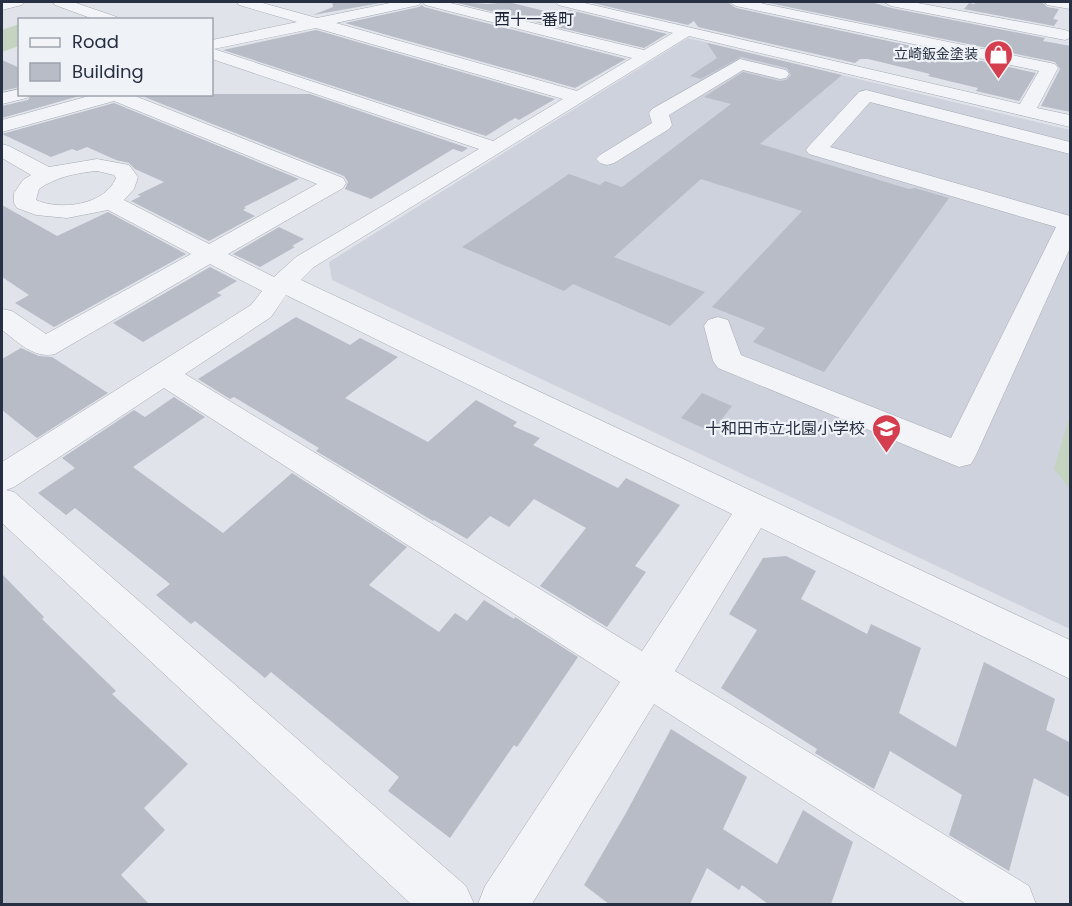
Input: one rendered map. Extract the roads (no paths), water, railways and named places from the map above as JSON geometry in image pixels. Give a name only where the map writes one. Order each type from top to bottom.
[{"type":"street","points":[[2,6],[17,2]]},
{"type":"street","points":[[60,2],[106,18]]},
{"type":"street","points":[[244,2],[281,13]]},
{"type":"street","points":[[213,30],[281,13],[314,13],[414,2]]},
{"type":"street","points":[[430,2],[646,56]]},
{"type":"street","points":[[563,2],[1071,121]]},
{"type":"street","points":[[736,2],[781,6],[1049,68]]},
{"type":"street","points":[[891,2],[1068,29],[1026,111]]},
{"type":"street","points":[[1053,2],[1071,5]]},
{"type":"street","points":[[728,40],[781,6]]},
{"type":"street","points":[[213,45],[314,13],[579,98]]},
{"type":"street","points":[[2,478],[261,311],[280,286],[305,262],[687,31]]},
{"type":"street","points":[[213,54],[495,148]]},
{"type":"street","points":[[607,159],[662,125],[659,112],[740,64],[798,78]]},
{"type":"street","points":[[2,82],[18,78]]},
{"type":"street","points":[[843,90],[1071,148]]},
{"type":"street","points":[[2,99],[18,95]]},
{"type":"street","points":[[2,126],[112,96]]},
{"type":"street","points":[[2,317],[45,347],[335,183],[118,96]]},
{"type":"street","points":[[718,326],[728,361],[959,455],[1071,223],[816,150],[866,96]]},
{"type":"street","points":[[2,150],[47,175]]},
{"type":"street","points":[[97,165],[121,170],[127,177],[126,184],[107,200],[92,206],[59,212],[33,208],[25,203],[24,196],[27,189],[47,175],[63,169],[97,165]]},
{"type":"street","points":[[107,200],[208,255],[280,286],[756,507],[1071,660]]},
{"type":"street","points":[[164,374],[1011,904]]},
{"type":"street","points":[[2,501],[448,904]]},
{"type":"street","points":[[503,904],[756,507]]},
{"type":"place","name":"立崎鈑金塗装","points":[[999,80]]},
{"type":"place","name":"十和田市立北園小学校","points":[[886,454]]},
{"type":"district","name":"西十一番町","points":[[534,19]]}]
